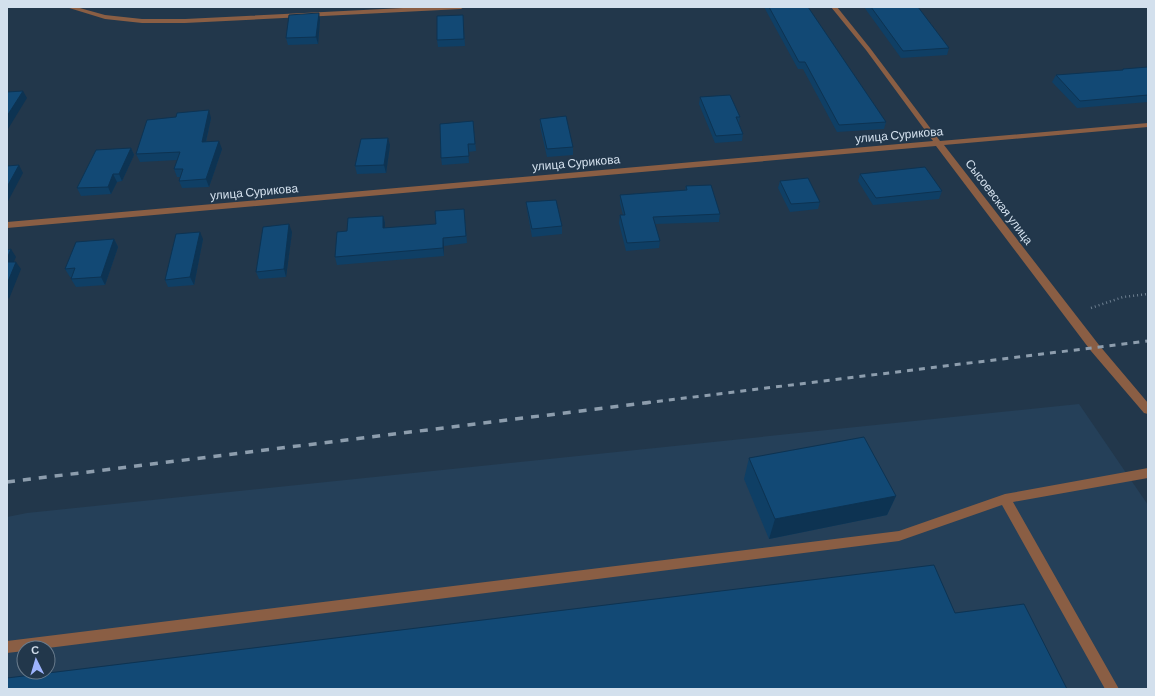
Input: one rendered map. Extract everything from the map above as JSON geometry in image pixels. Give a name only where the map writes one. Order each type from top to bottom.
[{"type":"street","points":[[69,7],[105,17],[142,21],[185,21],[461,7]]},
{"type":"street","name":"Сысоевская улица","points":[[834,7],[868,49],[1094,348],[1148,410]]},
{"type":"street","name":"улица Сурикова","points":[[7,225],[1148,125]]},
{"type":"street","points":[[7,647],[899,536],[1005,499],[1148,473]]},
{"type":"street","points":[[1005,499],[1112,689]]},
{"type":"path","points":[[1070,316],[1123,297],[1148,294]]},
{"type":"shaded area","points":[[1079,404],[1148,505],[1148,689],[7,689],[7,517],[27,513]]},
{"type":"building","points":[[769,7],[808,7],[886,122],[839,125],[805,62],[799,62]]},
{"type":"building","points":[[871,7],[918,7],[949,48],[903,51]]},
{"type":"building","points":[[319,13],[316,37],[286,38],[289,15]]},
{"type":"building","points":[[463,15],[464,39],[437,40],[437,16]]},
{"type":"building","points":[[1148,67],[1148,95],[1080,101],[1056,75],[1123,70]]},
{"type":"building","points":[[23,91],[7,116],[7,92]]},
{"type":"building","points":[[730,95],[740,117],[736,117],[743,134],[716,136],[700,97]]},
{"type":"building","points":[[209,110],[202,142],[219,141],[206,179],[179,181],[183,169],[174,169],[180,152],[136,154],[147,120],[176,117],[177,113]]},
{"type":"building","points":[[566,116],[573,147],[547,149],[540,119]]},
{"type":"building","points":[[473,121],[475,144],[468,144],[469,156],[441,158],[440,124]]},
{"type":"building","points":[[388,138],[384,165],[355,166],[361,139]]},
{"type":"building","points":[[131,148],[119,174],[113,174],[108,187],[77,188],[96,150]]},
{"type":"building","points":[[19,165],[7,187],[7,166]]},
{"type":"building","points":[[925,167],[942,191],[876,198],[860,174]]},
{"type":"building","points":[[808,178],[820,202],[791,204],[780,181]]},
{"type":"building","points":[[711,185],[720,214],[653,217],[660,241],[627,243],[620,215],[625,215],[620,195],[687,190],[686,186]]},
{"type":"building","points":[[556,200],[562,226],[532,229],[526,202]]},
{"type":"building","points":[[464,209],[466,236],[443,238],[443,248],[335,257],[337,232],[347,231],[348,218],[383,216],[383,228],[436,224],[435,211]]},
{"type":"building","points":[[289,224],[284,269],[256,272],[263,227]]},
{"type":"building","points":[[200,232],[190,277],[165,280],[176,234]]},
{"type":"building","points":[[114,239],[101,277],[71,279],[75,268],[65,269],[76,242]]},
{"type":"building","points":[[11,249],[7,259],[7,250]]},
{"type":"building","points":[[7,262],[16,262],[7,284]]},
{"type":"building","points":[[864,437],[896,496],[775,519],[749,458]]},
{"type":"building","points":[[934,565],[955,613],[1024,604],[1067,689],[7,689],[7,678],[16,677],[16,680],[56,680],[56,672]]},
{"type":"railway","points":[[645,403],[1148,341]]},
{"type":"railway","points":[[7,482],[653,402]]}]
